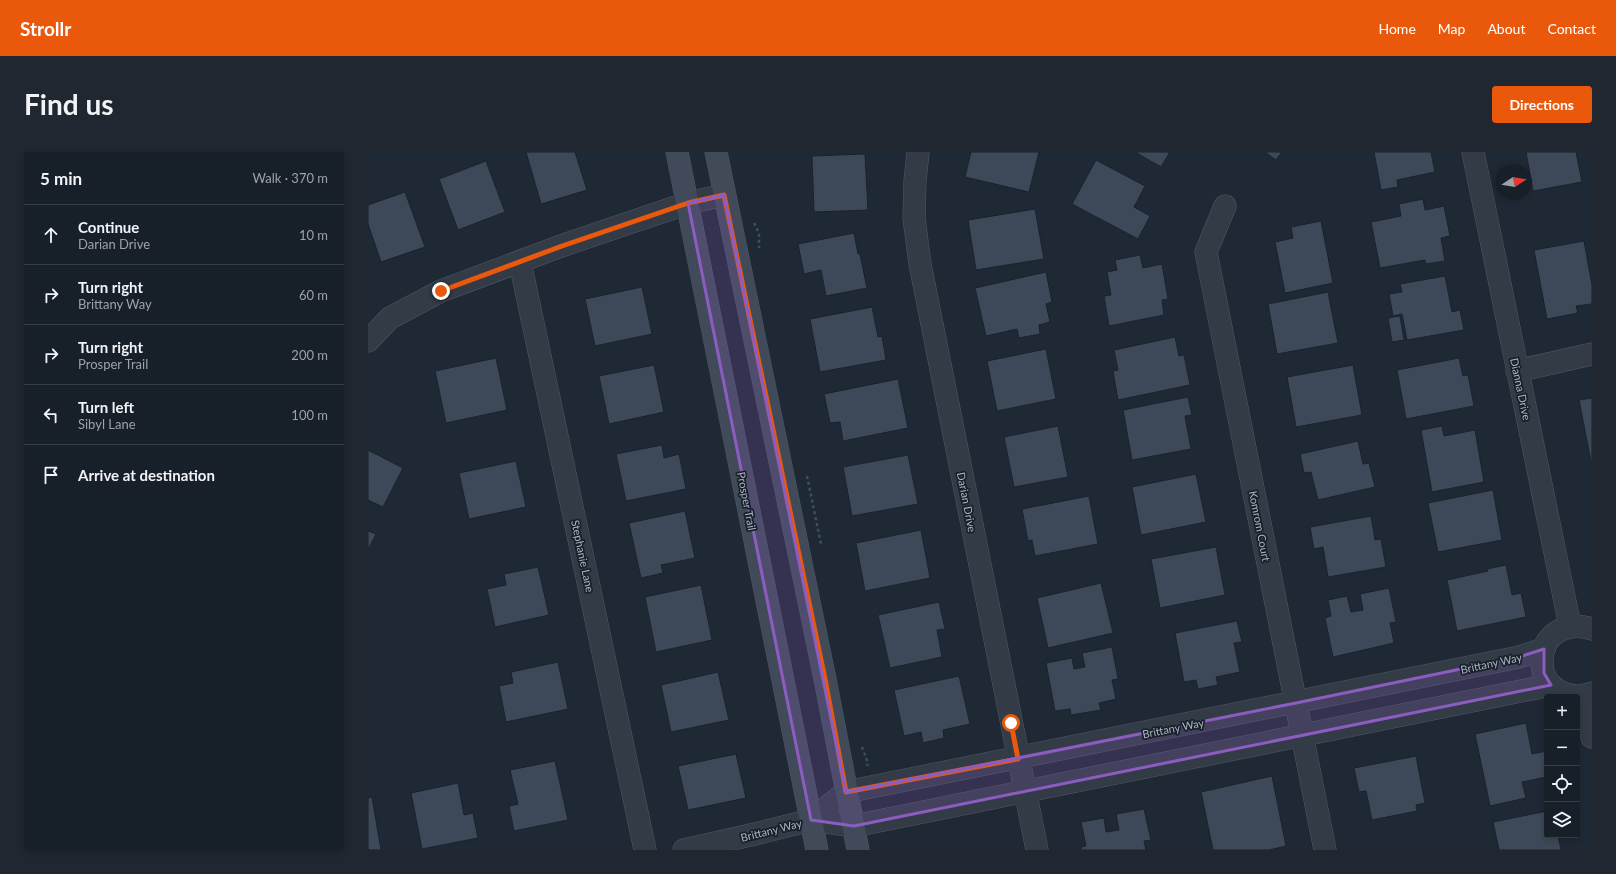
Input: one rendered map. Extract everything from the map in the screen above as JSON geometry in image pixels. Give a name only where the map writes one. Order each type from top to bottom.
[{"type":"main road","name":"Prosper Trail","points":[[677,152],[817,850]]},
{"type":"main road","points":[[716,152],[825,679],[858,850]]},
{"type":"street","name":"Darian Drive","points":[[918,152],[915,180],[914,218],[920,264],[1037,850]]},
{"type":"street","name":"Dianna Drive","points":[[1473,152],[1570,626]]},
{"type":"street","points":[[368,341],[390,318],[441,291],[688,203],[724,195]]},
{"type":"street","name":"Komrom Court","points":[[1225,206],[1206,252],[1326,850]]},
{"type":"street","name":"Stephanie Lane","points":[[520,262],[645,850]]},
{"type":"street","points":[[1517,371],[1592,354]]},
{"type":"street","points":[[1592,630],[1582,626],[1570,626],[1559,631],[1550,638],[1544,649],[1542,662],[1544,673],[1551,685],[1560,692],[1571,696],[1588,694],[1592,737]]},
{"type":"street","name":"Brittany Way","points":[[811,820],[846,792],[1018,759],[1519,658],[1544,649]]},
{"type":"street","name":"Brittany Way","points":[[684,850],[811,820],[854,826],[1551,685]]},
{"type":"highlighted area","points":[[724,195],[846,792],[1296,703],[1519,657],[1544,649],[1544,673],[1551,685],[854,826],[811,820],[688,203]]},
{"type":"building","points":[[526,152],[575,152],[587,190],[541,204]]},
{"type":"building","points":[[971,152],[1039,152],[1029,192],[965,177]]},
{"type":"building","points":[[1135,152],[1170,152],[1161,167]]},
{"type":"building","points":[[1265,152],[1282,152],[1276,160]]},
{"type":"building","points":[[1374,152],[1431,152],[1435,172],[1397,180],[1398,187],[1381,190]]},
{"type":"building","points":[[1526,152],[1576,152],[1582,182],[1533,191],[1532,164],[1528,164]]},
{"type":"building","points":[[865,154],[868,210],[814,212],[812,156]]},
{"type":"building","points":[[1096,160],[1145,186],[1134,207],[1150,216],[1138,239],[1072,204]]},
{"type":"building","points":[[486,161],[505,212],[458,230],[439,179]]},
{"type":"building","points":[[405,192],[425,247],[381,262],[368,224],[368,205]]},
{"type":"building","points":[[1423,199],[1425,210],[1444,206],[1450,236],[1441,238],[1445,261],[1426,264],[1425,260],[1380,268],[1371,222],[1401,216],[1399,204]]},
{"type":"building","points":[[1035,209],[1044,259],[976,270],[968,220]]},
{"type":"building","points":[[1321,221],[1333,283],[1285,293],[1275,242],[1293,238],[1291,227]]},
{"type":"building","points":[[854,233],[867,288],[826,296],[821,270],[804,274],[798,244]]},
{"type":"building","points":[[1584,241],[1592,285],[1592,304],[1576,306],[1578,313],[1547,319],[1534,250]]},
{"type":"building","points":[[1140,255],[1143,268],[1162,264],[1168,299],[1162,300],[1164,315],[1109,326],[1104,296],[1111,295],[1107,272],[1117,270],[1115,260]]},
{"type":"building","points":[[1046,272],[1052,302],[1046,304],[1050,322],[1039,325],[1040,334],[1019,338],[1017,329],[986,336],[975,288]]},
{"type":"building","points":[[1445,276],[1452,312],[1460,310],[1464,330],[1407,340],[1402,314],[1393,316],[1389,294],[1402,292],[1400,284]]},
{"type":"building","points":[[642,287],[652,334],[595,346],[585,299]]},
{"type":"building","points":[[1328,292],[1338,343],[1277,354],[1268,304]]},
{"type":"building","points":[[872,307],[878,337],[882,336],[886,360],[820,372],[810,319]]},
{"type":"building","points":[[1400,316],[1404,340],[1392,342],[1388,318]]},
{"type":"building","points":[[1175,337],[1179,356],[1184,355],[1190,385],[1118,400],[1113,371],[1118,370],[1114,350]]},
{"type":"building","points":[[1046,349],[1056,399],[997,411],[987,361]]},
{"type":"building","points":[[496,358],[507,410],[446,423],[435,371]]},
{"type":"building","points":[[1459,358],[1463,376],[1468,375],[1474,406],[1406,419],[1397,370]]},
{"type":"building","points":[[654,365],[664,412],[609,424],[599,376]]},
{"type":"building","points":[[1353,365],[1362,415],[1296,427],[1287,377]]},
{"type":"building","points":[[898,379],[908,428],[843,441],[840,422],[830,423],[824,394]]},
{"type":"building","points":[[1188,397],[1192,415],[1185,416],[1191,449],[1132,460],[1123,410]]},
{"type":"building","points":[[1592,398],[1592,467],[1579,400]]},
{"type":"building","points":[[1058,426],[1068,477],[1014,487],[1004,437]]},
{"type":"building","points":[[1442,426],[1444,436],[1475,430],[1484,482],[1432,492],[1421,430]]},
{"type":"building","points":[[1358,441],[1363,464],[1369,463],[1375,487],[1318,500],[1311,472],[1304,473],[1300,454]]},
{"type":"building","points":[[662,445],[664,458],[679,454],[686,489],[626,501],[616,454]]},
{"type":"building","points":[[368,450],[403,468],[383,507],[368,500]]},
{"type":"building","points":[[908,455],[918,504],[852,516],[843,467]]},
{"type":"building","points":[[516,461],[526,507],[469,519],[459,473]]},
{"type":"building","points":[[1196,474],[1206,522],[1141,535],[1132,487]]},
{"type":"building","points":[[1493,490],[1502,540],[1438,552],[1428,503]]},
{"type":"building","points":[[1089,496],[1098,544],[1035,556],[1032,540],[1028,541],[1022,509]]},
{"type":"building","points":[[685,511],[695,558],[661,565],[663,573],[641,578],[629,523]]},
{"type":"building","points":[[1371,516],[1375,540],[1381,539],[1386,567],[1328,577],[1323,547],[1314,549],[1310,527]]},
{"type":"building","points":[[921,530],[930,578],[865,591],[856,543]]},
{"type":"building","points":[[368,531],[376,534],[368,550]]},
{"type":"building","points":[[1216,547],[1225,595],[1160,608],[1151,559]]},
{"type":"building","points":[[1506,565],[1512,595],[1521,593],[1526,617],[1457,631],[1447,580],[1488,571],[1487,569]]},
{"type":"building","points":[[538,567],[549,615],[495,627],[487,589],[506,585],[504,574]]},
{"type":"building","points":[[1101,583],[1113,633],[1048,648],[1037,598]]},
{"type":"building","points":[[701,585],[712,640],[656,652],[645,597]]},
{"type":"building","points":[[1389,588],[1396,622],[1390,623],[1394,643],[1333,657],[1325,618],[1331,616],[1328,600],[1347,596],[1351,612],[1363,610],[1360,594]]},
{"type":"building","points":[[939,602],[945,629],[937,630],[942,657],[890,668],[878,615]]},
{"type":"building","points":[[1237,621],[1242,642],[1234,643],[1240,672],[1216,677],[1218,685],[1198,689],[1196,680],[1184,682],[1175,633]]},
{"type":"building","points":[[1112,647],[1118,679],[1112,680],[1116,699],[1099,703],[1101,710],[1071,715],[1070,709],[1055,711],[1046,663],[1072,658],[1074,669],[1085,667],[1082,653]]},
{"type":"building","points":[[558,662],[568,709],[506,722],[499,686],[513,683],[511,672]]},
{"type":"building","points":[[718,672],[729,720],[671,732],[661,685]]},
{"type":"building","points":[[959,676],[970,724],[943,730],[944,738],[923,743],[921,732],[904,736],[894,690]]},
{"type":"building","points":[[1526,723],[1532,754],[1544,752],[1544,778],[1522,782],[1526,798],[1490,806],[1475,734]]},
{"type":"building","points":[[736,754],[746,798],[688,810],[678,766]]},
{"type":"building","points":[[1416,756],[1425,803],[1416,805],[1417,811],[1372,820],[1366,791],[1359,792],[1354,768]]},
{"type":"building","points":[[555,761],[568,820],[514,831],[509,806],[518,804],[510,770]]},
{"type":"building","points":[[1272,776],[1286,846],[1269,850],[1213,850],[1201,792]]},
{"type":"building","points":[[458,783],[464,815],[473,813],[478,838],[422,849],[411,793]]},
{"type":"building","points":[[372,797],[381,850],[368,850],[368,798]]},
{"type":"building","points":[[1144,809],[1151,840],[1144,841],[1146,850],[1081,850],[1081,847],[1086,846],[1081,822],[1104,818],[1106,832],[1119,830],[1116,814]]},
{"type":"building","points":[[1544,812],[1544,838],[1559,838],[1561,850],[1499,850],[1493,822]]},
{"type":"route","points":[[441,291],[562,246],[688,203],[724,195],[825,679],[846,792],[1018,759],[1011,723]]}]
